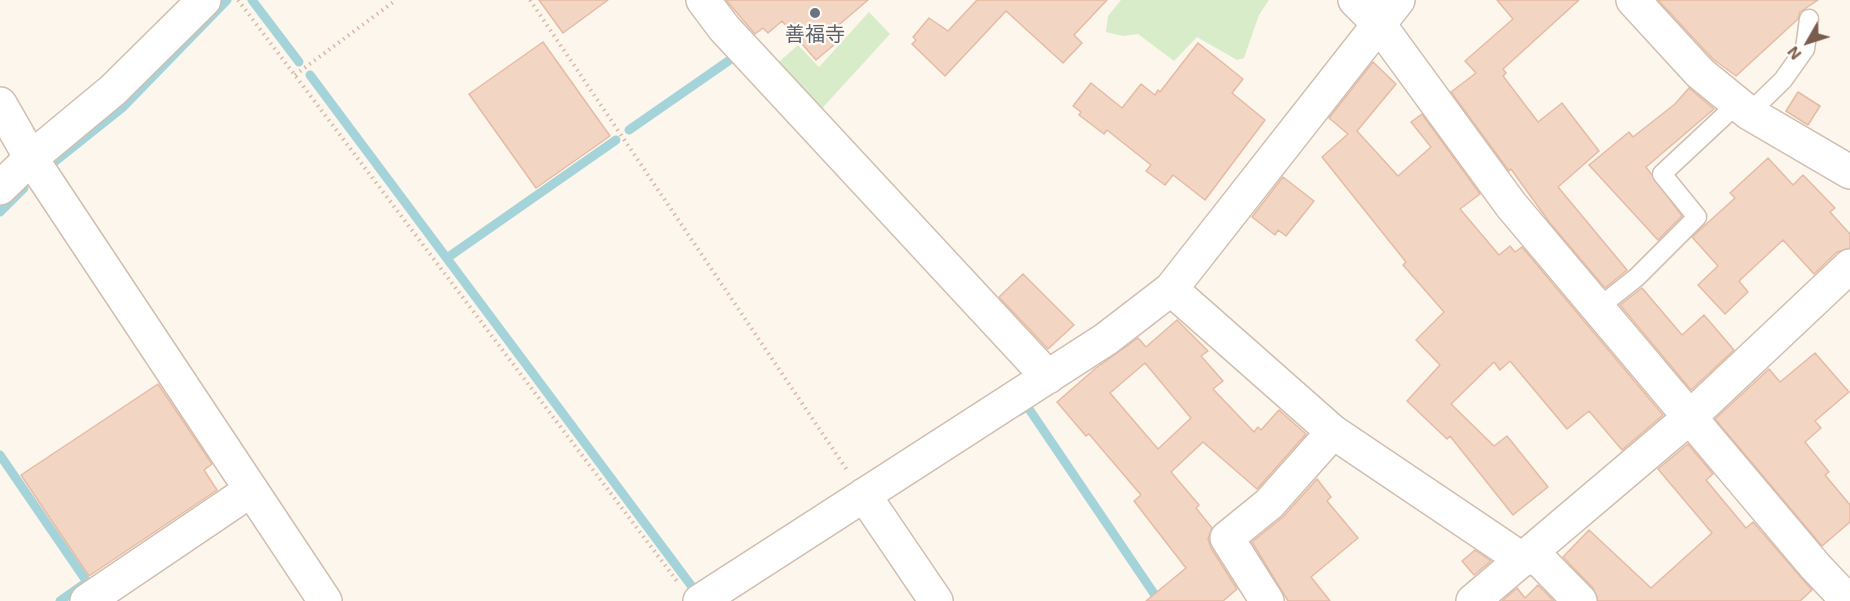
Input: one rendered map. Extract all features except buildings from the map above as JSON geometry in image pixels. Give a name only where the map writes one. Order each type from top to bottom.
[{"type":"street","points":[[0,188],[31,158],[113,90],[204,0]]},
{"type":"street","points":[[703,0],[724,28],[1048,376]]},
{"type":"street","points":[[1355,0],[1388,12],[1511,205],[1815,566],[1848,601]]},
{"type":"street","points":[[1633,0],[1700,73],[1743,108],[1850,172]]},
{"type":"street","points":[[689,591],[864,495],[1106,339],[1171,289],[1388,12]]},
{"type":"street","points":[[0,104],[31,158],[325,601]]},
{"type":"street","points":[[1473,601],[1690,417],[1850,266]]},
{"type":"street","points":[[1171,289],[1333,432],[1528,556],[1580,601]]},
{"type":"street","points":[[1268,601],[1227,538],[1269,504],[1333,432]]},
{"type":"street","points":[[87,601],[251,490]]},
{"type":"street","points":[[864,495],[936,601]]},
{"type":"lane","points":[[1598,308],[1637,277],[1697,217],[1662,174],[1743,108],[1783,80],[1805,49],[1809,19]]},
{"type":"path","points":[[238,0],[689,591]]},
{"type":"path","points":[[295,75],[396,0]]},
{"type":"path","points":[[530,0],[864,495]]},
{"type":"green space","points":[[1121,0],[1269,0],[1259,15],[1244,58],[1237,60],[1197,37],[1174,61],[1138,34],[1123,36],[1106,32],[1108,16]]},
{"type":"green space","points":[[869,12],[890,34],[816,115],[772,68],[798,45],[819,67]]},
{"type":"waterway","points":[[53,163],[122,108],[227,0]]},
{"type":"waterway","points":[[252,0],[299,62]]},
{"type":"waterway","points":[[629,130],[737,55],[740,58]]},
{"type":"waterway","points":[[310,75],[696,592]]},
{"type":"waterway","points":[[447,258],[616,140]]},
{"type":"waterway","points":[[0,212],[24,188]]},
{"type":"waterway","points":[[1020,411],[1027,406],[1159,601]]},
{"type":"waterway","points":[[0,455],[87,582],[60,601]]},
{"type":"place","name":"善福寺","points":[[815,13]]}]
